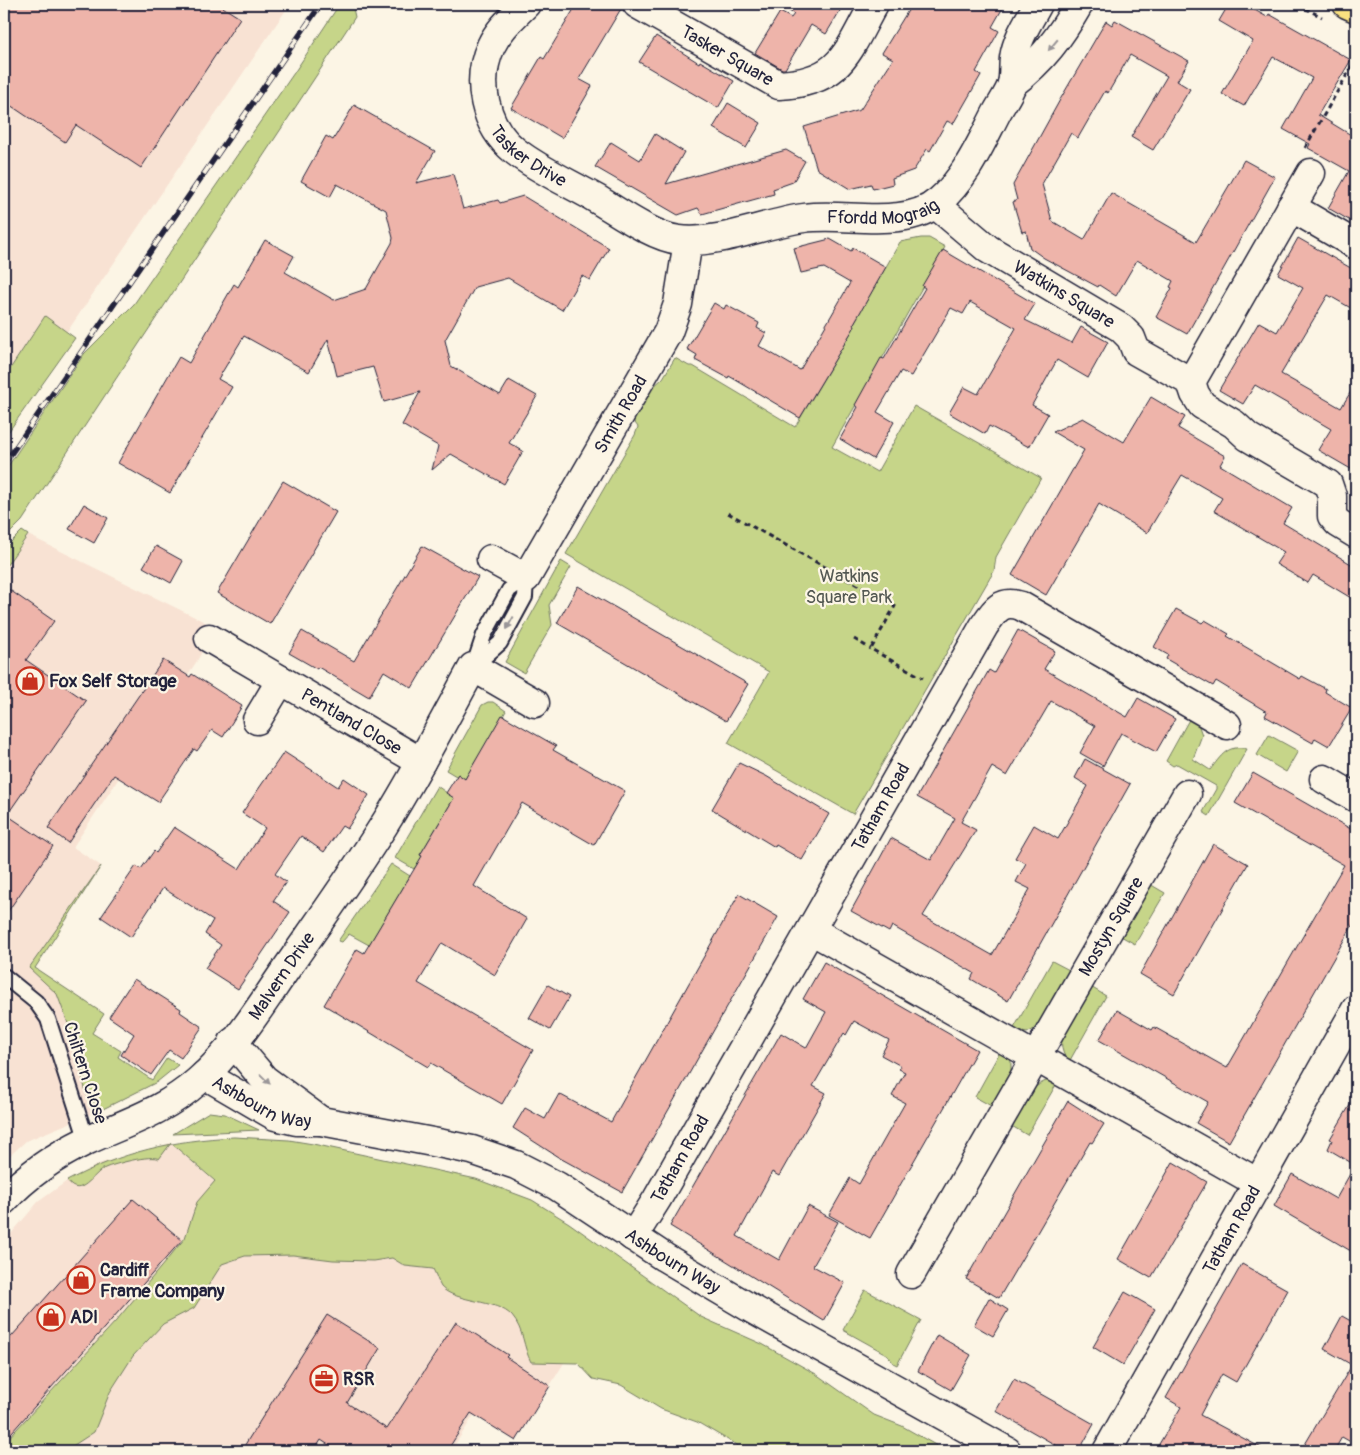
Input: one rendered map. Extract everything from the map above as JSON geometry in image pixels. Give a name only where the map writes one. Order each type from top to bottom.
[{"type":"street","name":"Tasker Drive","points":[[526,4],[503,27],[491,47],[485,67],[485,107],[496,129],[513,150],[534,164],[655,232],[677,240],[688,241]]},
{"type":"street","name":"Tasker Square","points":[[637,4],[779,84],[798,84],[827,74],[840,63],[874,4]]},
{"type":"street","name":"Ffordd Mograig","points":[[688,241],[724,236],[806,217],[903,216],[936,204],[955,185],[965,170],[1012,84],[1014,57],[1022,32],[1038,4]]},
{"type":"street","name":"Ffordd Mograig","points":[[1012,84],[1035,67],[1060,36],[1079,4]]},
{"type":"street","points":[[1307,161],[1291,207],[1192,382],[1195,394],[1202,405],[1234,424],[1248,437],[1328,484],[1332,496],[1332,516],[1338,523],[1356,534]]},
{"type":"street","name":"Watkins Square","points":[[936,204],[988,249],[1111,321],[1131,338],[1136,351],[1192,382]]},
{"type":"street","points":[[1291,207],[1356,245]]},
{"type":"street","name":"Smith Road","points":[[526,578],[668,332],[678,304],[688,241]]},
{"type":"street","points":[[491,558],[526,578]]},
{"type":"street","name":"Tatham Road","points":[[633,1237],[670,1177],[984,626],[1001,605],[1010,603],[1020,606],[1227,726]]},
{"type":"street","name":"Pentland Close","points":[[209,638],[421,762]]},
{"type":"street","points":[[473,668],[535,703]]},
{"type":"street","name":"Malvern Drive","points":[[4,1200],[38,1169],[87,1141],[156,1112],[205,1075],[233,1042],[354,873],[421,762],[473,668]]},
{"type":"street","name":"Pentland Close","points":[[257,720],[281,680]]},
{"type":"street","points":[[1324,779],[1356,798]]},
{"type":"street","name":"Mostyn Square","points":[[911,1274],[1187,794]]},
{"type":"street","points":[[811,930],[1258,1183]]},
{"type":"street","name":"Tatham Road","points":[[1106,1451],[1356,1009]]},
{"type":"street","name":"Ashbourn Way","points":[[233,1042],[264,1079],[321,1121]]},
{"type":"street","name":"Ashbourn Way","points":[[205,1075],[275,1116],[296,1121],[321,1121],[443,1144],[494,1156],[516,1165],[557,1186],[633,1237],[832,1355],[1007,1451]]},
{"type":"lane","points":[[473,668],[500,643],[525,597],[526,578]]},
{"type":"lane","name":"Chiltern Close","points":[[4,976],[36,1002],[48,1019],[87,1141]]},
{"type":"path","points":[[1307,161],[1356,60]]},
{"type":"path","points":[[728,513],[895,606],[871,649]]},
{"type":"path","points":[[854,639],[926,680]]},
{"type":"shaded area","points":[[4,4],[290,4],[67,332],[49,339],[4,392]]},
{"type":"shaded area","points":[[28,535],[215,627],[197,661],[73,847],[101,866],[35,968],[104,1014],[92,1033],[121,1051],[118,1057],[152,1080],[167,1058],[178,1065],[157,1082],[103,1109],[26,1141],[4,1161],[4,569]]},
{"type":"shaded area","points":[[171,1143],[221,1187],[420,1250],[570,1353],[516,1441],[474,1415],[451,1451],[4,1451],[4,1242],[38,1202],[67,1181],[101,1163]]},
{"type":"green space","points":[[352,4],[355,17],[22,521],[4,539],[4,472],[84,354],[134,304],[337,8]]},
{"type":"green space","name":"Watkins Square Park","points":[[929,238],[945,247],[832,447],[877,472],[914,406],[1041,478],[996,557],[994,571],[853,814],[728,743],[769,672],[566,554],[635,435],[638,427],[632,419],[651,389],[663,378],[675,358],[689,366],[693,366],[795,427],[855,326],[853,325],[900,242]]},
{"type":"green space","points":[[45,316],[75,338],[4,438],[4,378]]},
{"type":"green space","points":[[22,531],[28,535],[4,569],[4,549]]},
{"type":"green space","points":[[561,561],[571,567],[549,605],[552,625],[524,673],[505,662]]},
{"type":"green space","points":[[493,702],[506,711],[465,779],[458,774],[456,776],[446,770],[482,705]]},
{"type":"green space","points":[[1191,716],[1197,721],[1202,735],[1193,759],[1210,770],[1225,752],[1234,748],[1247,749],[1209,816],[1203,812],[1216,786],[1177,764],[1173,766],[1166,761]]},
{"type":"green space","points":[[1269,735],[1298,751],[1286,772],[1257,755]]},
{"type":"green space","points":[[437,786],[454,798],[420,855],[422,857],[414,869],[395,858]]},
{"type":"green space","points":[[391,864],[410,876],[369,945],[349,934],[342,942],[338,941]]},
{"type":"green space","points":[[101,866],[35,968],[104,1014],[92,1033],[121,1051],[118,1057],[152,1080],[167,1058],[178,1065],[157,1082],[103,1109],[90,1100],[86,1093],[73,1037],[57,994],[29,968]]},
{"type":"green space","points":[[1148,883],[1165,893],[1135,944],[1119,935]]},
{"type":"green space","points":[[1052,961],[1071,971],[1040,1026],[1027,1033],[1013,1030]]},
{"type":"green space","points":[[1089,986],[1106,996],[1069,1062],[1063,1053],[1063,1034],[1072,1014]]},
{"type":"green space","points":[[1001,1050],[1011,1061],[1011,1074],[993,1107],[975,1097]]},
{"type":"green space","points":[[1050,1080],[1057,1083],[1027,1135],[1010,1125],[1036,1086]]},
{"type":"green space","points":[[209,1112],[225,1114],[259,1130],[173,1134]]},
{"type":"green space","points":[[234,1137],[289,1140],[476,1179],[532,1200],[569,1223],[701,1317],[762,1344],[816,1374],[874,1415],[902,1426],[946,1451],[747,1451],[697,1422],[661,1409],[621,1385],[593,1379],[578,1363],[531,1362],[519,1327],[512,1316],[497,1307],[448,1292],[441,1287],[433,1269],[405,1266],[392,1258],[373,1261],[333,1260],[293,1255],[245,1256],[222,1264],[194,1308],[163,1324],[133,1356],[110,1392],[94,1432],[65,1451],[4,1451],[4,1443],[116,1321],[185,1238],[197,1202],[215,1181],[172,1144]]},
{"type":"green space","points":[[170,1144],[159,1159],[141,1159],[110,1166],[100,1171],[82,1187],[72,1186],[67,1181],[107,1162]]},
{"type":"green space","points":[[865,1290],[921,1320],[897,1365],[893,1363],[888,1355],[843,1330]]},
{"type":"building","points":[[4,4],[218,4],[240,18],[141,168],[76,125],[65,142],[4,101]]},
{"type":"building","points":[[577,4],[621,4],[622,7],[579,79],[592,86],[562,138],[511,108],[541,57],[544,59]]},
{"type":"building","points":[[777,4],[844,4],[826,34],[811,25],[785,69],[782,69],[755,53],[780,12],[791,18],[794,14]]},
{"type":"building","points":[[912,4],[1005,4],[992,27],[999,31],[976,72],[981,75],[953,124],[947,121],[930,151],[927,149],[914,170],[892,178],[893,184],[873,189],[871,184],[850,189],[817,169],[804,127],[860,110],[893,59],[882,53]]},
{"type":"building","points":[[1229,4],[1244,4],[1267,17],[1269,14],[1351,60],[1318,115],[1356,138],[1356,224],[1328,208],[1349,171],[1308,148],[1310,144],[1283,129],[1312,78],[1273,57],[1244,106],[1222,94],[1253,41],[1219,21]]},
{"type":"building","points":[[1115,20],[1189,61],[1177,81],[1190,89],[1153,150],[1131,137],[1167,76],[1130,55],[1108,93],[1105,91],[1078,138],[1071,133],[1042,184],[1052,221],[1084,240],[1111,193],[1196,242],[1244,160],[1275,177],[1187,334],[1156,317],[1172,288],[1170,287],[1173,281],[1137,260],[1116,296],[1099,285],[1098,287],[1044,258],[1030,248],[1026,231],[1022,232],[1013,202],[1017,200],[1013,185],[1061,98],[1106,21],[1112,25]]},
{"type":"building","points":[[656,36],[699,63],[700,61],[734,81],[718,108],[639,62]]},
{"type":"building","points":[[728,103],[761,123],[746,148],[713,128]]},
{"type":"building","points":[[354,105],[435,151],[416,183],[453,174],[463,209],[498,200],[500,203],[523,196],[609,248],[590,280],[582,276],[562,310],[508,278],[475,287],[445,340],[451,366],[500,395],[509,380],[537,396],[509,443],[523,451],[504,484],[451,454],[432,470],[438,446],[402,425],[420,392],[384,402],[373,367],[337,376],[328,339],[309,372],[244,336],[218,379],[232,387],[170,493],[118,463],[179,357],[189,363],[234,284],[238,287],[265,240],[294,256],[285,272],[334,300],[366,289],[392,243],[393,238],[386,210],[337,184],[330,197],[301,181],[326,136],[333,140]]},
{"type":"building","points":[[655,134],[684,152],[666,184],[786,150],[805,161],[793,182],[773,189],[774,194],[702,214],[698,208],[678,215],[595,167],[611,142],[640,160]]},
{"type":"building","points":[[1298,238],[1356,271],[1356,311],[1328,295],[1281,374],[1341,408],[1356,383],[1356,472],[1318,450],[1331,429],[1255,385],[1243,404],[1219,390],[1259,322],[1277,332],[1303,288],[1278,274]]},
{"type":"building","points":[[830,239],[851,251],[853,248],[886,267],[853,325],[855,326],[800,418],[729,376],[728,378],[695,360],[697,355],[687,349],[714,303],[724,309],[726,305],[759,323],[757,328],[766,333],[759,346],[800,370],[850,283],[824,268],[801,273],[794,248]]},
{"type":"building","points":[[943,250],[1035,304],[1025,320],[1072,343],[1081,327],[1108,342],[1088,378],[1057,360],[1032,405],[1048,414],[1029,447],[989,426],[985,434],[949,413],[964,387],[978,394],[1016,328],[970,302],[963,314],[951,308],[911,376],[901,371],[877,412],[894,422],[873,459],[840,439],[858,407],[855,405],[881,358],[884,359],[925,288],[922,286]]},
{"type":"building","points":[[1151,397],[1185,417],[1178,428],[1225,456],[1220,465],[1292,508],[1283,523],[1356,567],[1356,601],[1313,575],[1308,583],[1276,564],[1284,552],[1214,511],[1222,498],[1182,475],[1147,533],[1099,504],[1046,595],[1012,575],[1084,450],[1053,432],[1083,418],[1124,442]]},
{"type":"building","points":[[283,481],[336,512],[270,624],[217,593]]},
{"type":"building","points":[[84,504],[108,518],[94,543],[69,529]]},
{"type":"building","points":[[156,546],[183,561],[171,583],[143,567]]},
{"type":"building","points":[[422,546],[478,577],[412,688],[384,671],[369,697],[318,667],[317,669],[289,653],[302,631],[354,661]]},
{"type":"building","name":"Fox Self Storage","points":[[4,586],[54,621],[26,660],[86,701],[7,815],[53,846],[4,917]]},
{"type":"building","points":[[578,586],[748,684],[726,721],[557,623]]},
{"type":"building","points":[[1176,609],[1202,623],[1205,620],[1229,634],[1227,636],[1300,679],[1302,676],[1326,689],[1325,692],[1352,708],[1329,746],[1315,738],[1313,743],[1265,716],[1267,712],[1216,681],[1213,686],[1166,659],[1168,655],[1154,647]]},
{"type":"building","points":[[1018,630],[1055,651],[1044,669],[1127,717],[1138,698],[1175,719],[1156,752],[1121,733],[1103,766],[1080,753],[1095,726],[1051,701],[1007,776],[992,767],[961,822],[976,830],[923,916],[992,955],[1030,889],[1016,882],[1026,863],[1015,858],[1034,825],[1058,839],[1088,786],[1075,778],[1085,759],[1130,784],[1008,1001],[971,979],[974,973],[892,926],[889,932],[851,911],[891,838],[931,860],[955,818],[917,797],[989,670],[994,673]]},
{"type":"building","points":[[163,660],[190,677],[192,674],[242,706],[223,737],[212,730],[197,751],[194,749],[158,802],[114,775],[68,843],[48,828]]},
{"type":"building","points":[[502,715],[556,746],[553,750],[625,791],[594,845],[522,803],[474,886],[527,919],[495,975],[442,943],[418,983],[533,1050],[502,1104],[431,1063],[428,1067],[324,1005],[357,949],[364,953],[422,856],[420,855],[454,798],[446,793],[458,774],[465,779]]},
{"type":"building","points":[[284,752],[338,787],[344,778],[369,795],[347,829],[342,826],[324,852],[301,836],[275,874],[286,882],[273,901],[290,912],[238,989],[205,968],[221,945],[205,934],[213,920],[163,888],[131,937],[101,917],[136,866],[141,869],[154,851],[156,853],[174,827],[239,869],[265,828],[242,813]]},
{"type":"building","points":[[739,763],[766,776],[829,814],[802,860],[776,845],[775,847],[712,809]]},
{"type":"building","points":[[1253,773],[1356,832],[1356,919],[1229,1142],[1196,1123],[1208,1102],[1099,1040],[1117,1010],[1152,1030],[1154,1027],[1227,1068],[1344,865],[1235,803]]},
{"type":"building","points":[[1213,844],[1248,864],[1174,994],[1140,974]]},
{"type":"building","points":[[739,894],[778,917],[622,1192],[558,1157],[513,1128],[525,1108],[545,1119],[559,1094],[611,1122]]},
{"type":"building","points":[[824,962],[977,1050],[870,1238],[829,1215],[850,1178],[859,1184],[905,1103],[892,1096],[905,1072],[899,1069],[901,1066],[881,1055],[889,1040],[854,1021],[846,1035],[844,1033],[813,1086],[826,1093],[779,1176],[772,1172],[737,1236],[779,1260],[808,1206],[838,1222],[813,1266],[845,1283],[824,1321],[670,1226],[781,1033],[806,1048],[826,1012],[803,999]]},
{"type":"building","points":[[134,979],[181,1009],[180,1012],[202,1027],[181,1058],[169,1050],[151,1075],[121,1055],[134,1034],[109,1017]]},
{"type":"building","points":[[548,985],[569,997],[550,1030],[529,1018]]},
{"type":"building","points":[[1356,1095],[1356,1254],[1274,1206],[1292,1174],[1336,1199],[1355,1165],[1328,1149],[1332,1140],[1330,1139]]},
{"type":"building","points":[[1068,1101],[1104,1124],[1092,1143],[1090,1142],[999,1298],[966,1279]]},
{"type":"building","points":[[1173,1162],[1207,1182],[1151,1278],[1118,1259]]},
{"type":"building","points":[[133,1199],[182,1240],[4,1441],[4,1345]]},
{"type":"building","points":[[1242,1264],[1288,1290],[1236,1382],[1222,1374],[1200,1415],[1267,1451],[1155,1451],[1181,1407],[1166,1398]]},
{"type":"building","points":[[1125,1292],[1155,1309],[1123,1365],[1093,1347]]},
{"type":"building","points":[[989,1298],[1008,1310],[993,1336],[974,1325]]},
{"type":"building","name":"RSR","points":[[327,1315],[380,1348],[347,1403],[387,1429],[456,1322],[508,1355],[506,1357],[550,1386],[516,1441],[471,1413],[447,1451],[338,1451],[321,1440],[314,1451],[241,1451]]},
{"type":"building","points":[[1342,1316],[1356,1324],[1356,1445],[1342,1437],[1334,1451],[1301,1451],[1352,1365],[1324,1349]]},
{"type":"building","points":[[937,1335],[971,1355],[951,1390],[918,1371]]},
{"type":"building","points":[[1014,1379],[1094,1424],[1079,1451],[1066,1451],[996,1411]]},
{"type":"railway","points":[[4,464],[321,4]]},
{"type":"place","name":"Fox Self Storage","points":[[30,681]]},
{"type":"place","name":"Cardiff Frame Company","points":[[81,1280]]},
{"type":"place","name":"ADI","points":[[51,1317]]},
{"type":"place","name":"RSR","points":[[324,1379]]}]
